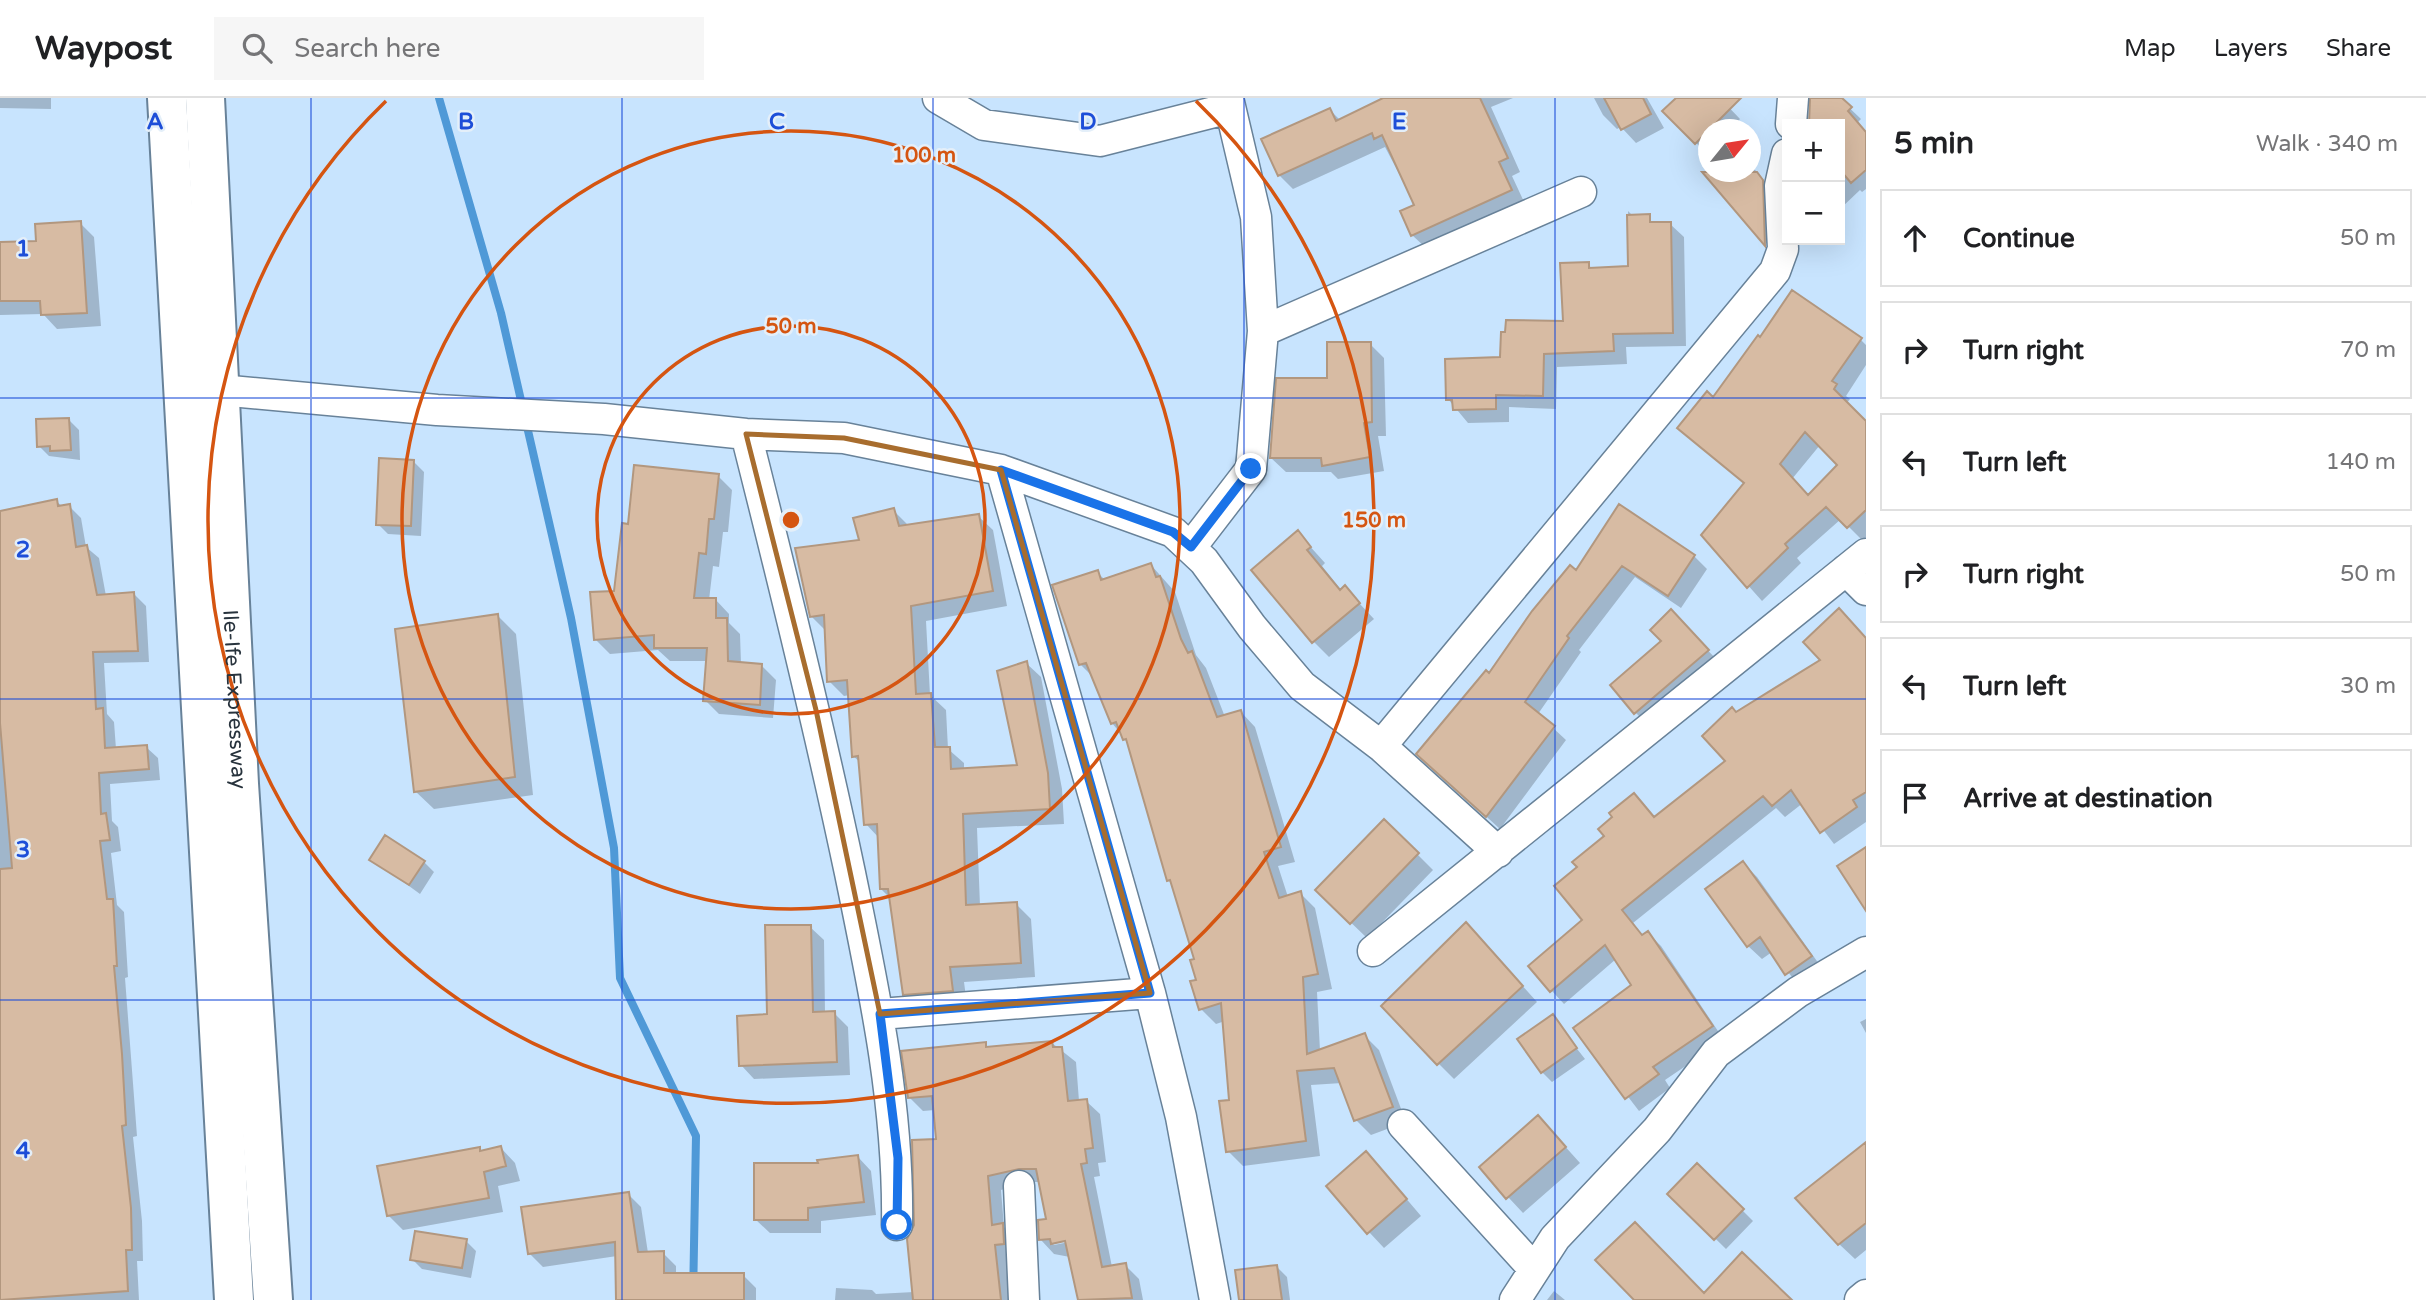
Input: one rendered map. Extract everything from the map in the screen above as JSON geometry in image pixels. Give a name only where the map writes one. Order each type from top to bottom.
[{"type":"highway","name":"Ile-Ife Expressway","points":[[167,98],[234,1300]]},
{"type":"highway","name":"Ile-Ife Expressway","points":[[205,98],[239,784],[273,1300]]},
{"type":"street","points":[[938,98],[984,125],[1100,141],[1229,103],[1256,217],[1263,331],[1251,469],[1191,547]]},
{"type":"street","points":[[1791,119],[1793,98]]},
{"type":"street","points":[[1381,746],[1775,271],[1783,249],[1780,186],[1782,177]]},
{"type":"street","points":[[1263,331],[1581,192]]},
{"type":"street","points":[[220,390],[437,410],[604,419],[746,433],[844,438],[1001,470],[1173,532],[1191,547],[1252,627],[1302,686],[1381,746],[1498,852]]},
{"type":"street","points":[[746,433],[816,710],[880,1014],[898,1158],[897,1225]]},
{"type":"street","points":[[1001,470],[1150,993],[1181,1117],[1215,1300]]},
{"type":"street","points":[[1373,951],[1498,852],[1633,739],[1859,571]]},
{"type":"street","points":[[1515,1300],[1533,1268],[1555,1238],[1657,1130],[1716,1053],[1798,992],[1866,952]]},
{"type":"street","points":[[880,1014],[1150,993]]},
{"type":"street","points":[[1403,1125],[1533,1268]]},
{"type":"street","points":[[1018,1186],[1024,1300]]},
{"type":"street","points":[[1860,1300],[1866,1295]]},
{"type":"highlighted area","points":[[746,434],[844,438],[1001,470],[1150,993],[880,1014],[816,710]]},
{"type":"building","points":[[1383,98],[1480,98],[1508,158],[1499,162],[1512,190],[1411,236],[1400,211],[1414,205],[1382,135],[1374,139],[1372,133],[1278,176],[1261,139],[1330,108],[1336,121]]},
{"type":"building","points":[[1604,98],[1643,98],[1651,114],[1621,130]]},
{"type":"building","points":[[1676,98],[1741,98],[1720,119],[1698,119],[1698,141],[1695,144],[1662,111]]},
{"type":"building","points":[[1810,98],[1842,98],[1852,107],[1848,111],[1866,132],[1866,170],[1851,183],[1845,176],[1845,119],[1809,119]]},
{"type":"building","points":[[1761,177],[1765,246],[1711,182],[1761,182]]},
{"type":"building","points":[[1650,214],[1650,222],[1671,222],[1673,333],[1613,334],[1614,351],[1544,354],[1543,396],[1496,395],[1496,409],[1453,410],[1452,400],[1446,400],[1445,359],[1500,357],[1501,332],[1505,332],[1506,320],[1563,321],[1560,263],[1589,262],[1589,268],[1628,266],[1627,215]]},
{"type":"building","points":[[81,221],[87,313],[41,315],[40,301],[0,301],[0,242],[36,241],[35,224]]},
{"type":"building","points":[[1792,290],[1862,338],[1832,381],[1837,384],[1834,389],[1866,421],[1866,510],[1847,528],[1826,507],[1785,544],[1788,548],[1747,588],[1701,535],[1744,483],[1677,428],[1707,391],[1713,397],[1758,335],[1760,337]],"holes":[[[1805,432],[1837,465],[1808,495],[1780,464]]]},
{"type":"building","points":[[1327,342],[1371,342],[1372,422],[1364,423],[1370,457],[1322,466],[1321,458],[1270,458],[1276,378],[1327,378]]},
{"type":"building","points":[[69,418],[71,450],[50,451],[50,446],[37,447],[36,419]]},
{"type":"building","points":[[379,458],[414,460],[411,526],[376,525]]},
{"type":"building","points":[[634,465],[719,474],[714,519],[709,519],[706,554],[699,553],[694,598],[716,598],[716,618],[727,618],[728,661],[762,664],[760,705],[703,701],[707,648],[654,648],[654,635],[594,640],[590,592],[614,591],[622,523],[628,524]]},
{"type":"building","points":[[57,499],[58,506],[70,504],[76,547],[87,545],[97,595],[134,592],[138,651],[93,652],[96,709],[103,708],[105,748],[147,745],[149,769],[99,773],[101,814],[106,813],[110,840],[100,841],[107,899],[113,899],[117,966],[114,966],[126,1125],[122,1126],[131,1208],[132,1250],[126,1250],[128,1291],[0,1300],[0,869],[12,868],[0,723],[0,511]]},
{"type":"building","points":[[1619,504],[1695,555],[1668,596],[1622,566],[1567,636],[1569,638],[1525,702],[1555,726],[1486,817],[1416,754],[1486,670],[1489,673],[1532,611],[1570,565],[1576,570]]},
{"type":"building","points":[[894,508],[899,526],[979,514],[993,591],[911,606],[916,694],[931,693],[935,747],[950,747],[951,769],[1017,765],[997,671],[1027,661],[1048,773],[1050,809],[963,814],[966,905],[1017,902],[1021,963],[950,967],[953,991],[903,995],[888,889],[880,889],[877,824],[864,825],[858,756],[852,757],[847,680],[827,682],[824,615],[810,617],[795,548],[859,540],[853,518]]},
{"type":"building","points":[[1298,530],[1311,547],[1307,550],[1340,590],[1345,585],[1360,603],[1312,643],[1251,570]]},
{"type":"building","points":[[1151,563],[1156,577],[1160,576],[1181,639],[1188,653],[1192,651],[1217,717],[1241,710],[1281,847],[1264,852],[1279,898],[1301,891],[1318,974],[1303,977],[1307,1054],[1365,1033],[1393,1107],[1354,1121],[1334,1068],[1297,1071],[1306,1141],[1226,1152],[1219,1101],[1229,1100],[1221,1003],[1199,1010],[1190,981],[1196,980],[1190,960],[1194,959],[1170,880],[1167,881],[1126,739],[1123,740],[1116,722],[1111,724],[1086,663],[1079,665],[1052,585],[1098,570],[1101,580]]},
{"type":"building","points":[[1839,608],[1866,638],[1866,792],[1853,800],[1857,807],[1820,833],[1791,790],[1772,806],[1763,796],[1622,910],[1642,935],[1648,931],[1713,1026],[1653,1067],[1659,1074],[1625,1099],[1573,1028],[1631,985],[1605,945],[1550,992],[1528,966],[1582,920],[1554,886],[1577,867],[1572,862],[1604,836],[1598,829],[1612,817],[1609,813],[1634,793],[1654,817],[1725,761],[1702,736],[1732,707],[1736,712],[1820,660],[1803,642]]},
{"type":"building","points":[[1671,609],[1709,650],[1634,714],[1610,685],[1661,641],[1650,630]]},
{"type":"building","points":[[498,614],[515,777],[414,792],[395,629]]},
{"type":"building","points":[[1384,819],[1419,853],[1350,924],[1315,890]]},
{"type":"building","points":[[385,835],[425,861],[409,885],[369,860]]},
{"type":"building","points":[[1866,847],[1866,911],[1837,866]]},
{"type":"building","points":[[1743,861],[1812,956],[1785,975],[1760,937],[1747,947],[1705,889]]},
{"type":"building","points":[[1466,922],[1523,986],[1437,1065],[1381,1006]]},
{"type":"building","points":[[765,925],[811,925],[813,1012],[835,1011],[837,1062],[739,1066],[737,1016],[767,1014]]},
{"type":"building","points":[[1553,1014],[1577,1048],[1541,1073],[1517,1039]]},
{"type":"building","points":[[1052,1041],[1053,1047],[1062,1047],[1068,1101],[1087,1099],[1093,1148],[1085,1149],[1087,1163],[1081,1164],[1102,1267],[1126,1263],[1132,1298],[1078,1300],[1065,1241],[1051,1244],[1050,1239],[1039,1240],[1038,1220],[1046,1219],[1036,1169],[1019,1169],[988,1176],[992,1225],[1003,1223],[1004,1244],[995,1245],[1001,1300],[913,1300],[907,1239],[914,1225],[912,1140],[936,1139],[932,1096],[908,1098],[901,1051],[986,1042],[986,1047]]},
{"type":"building","points":[[1538,1115],[1566,1147],[1506,1199],[1479,1167]]},
{"type":"building","points":[[1866,1142],[1866,1223],[1838,1245],[1795,1198]]},
{"type":"building","points":[[501,1146],[506,1166],[484,1172],[489,1198],[387,1216],[377,1166],[480,1147],[480,1151]]},
{"type":"building","points":[[1366,1151],[1407,1199],[1367,1234],[1326,1186]]},
{"type":"building","points":[[858,1155],[864,1202],[808,1208],[808,1220],[754,1220],[754,1163],[818,1163],[817,1160]]},
{"type":"building","points":[[1697,1163],[1744,1209],[1714,1240],[1667,1194]]},
{"type":"building","points":[[629,1192],[638,1252],[664,1251],[664,1273],[744,1273],[744,1300],[616,1300],[615,1242],[528,1254],[521,1207]]},
{"type":"building","points":[[1635,1222],[1704,1293],[1742,1252],[1792,1300],[1634,1300],[1595,1260]]},
{"type":"building","points":[[415,1231],[467,1239],[462,1268],[410,1260]]},
{"type":"building","points":[[1277,1265],[1282,1300],[1239,1300],[1235,1270]]},
{"type":"waterway","points":[[439,98],[501,313],[523,409]]},
{"type":"waterway","points":[[526,422],[571,618],[614,848],[620,978],[696,1136],[693,1300]]},
{"type":"route","points":[[897,1225],[898,1158],[880,1014],[1150,993],[1127,904],[1001,470],[1072,498],[1173,532],[1191,547],[1226,505],[1251,469]]}]
